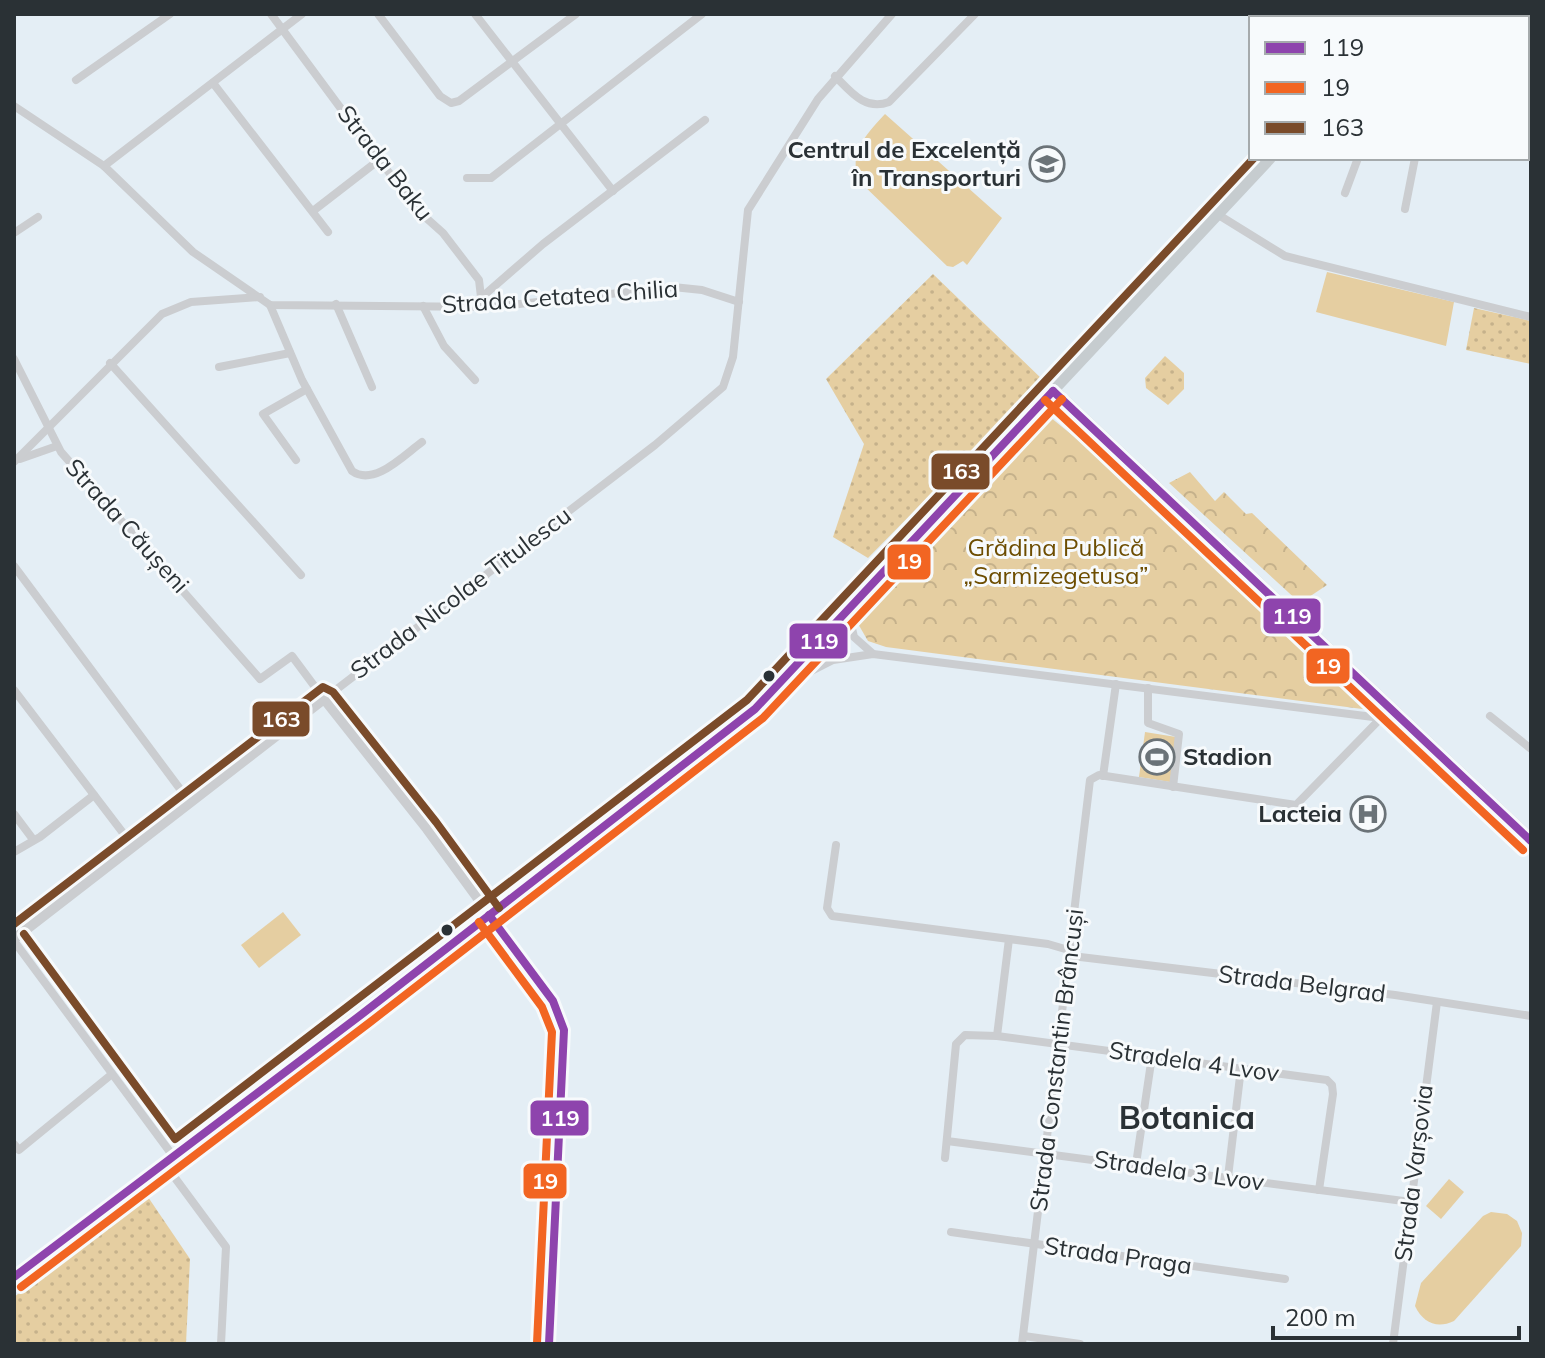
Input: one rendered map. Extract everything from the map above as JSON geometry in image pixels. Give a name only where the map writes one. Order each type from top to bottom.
[{"type":"main road","points":[[14,1277],[489,915],[775,690],[1268,160]]},
{"type":"main road","points":[[1053,391],[1388,715],[1531,841]]},
{"type":"street","points":[[76,80],[170,14]]},
{"type":"street","name":"Strada Baku","points":[[271,14],[379,160],[469,268],[482,287],[481,297]]},
{"type":"street","points":[[104,166],[302,14]]},
{"type":"street","points":[[378,14],[440,96],[451,103],[459,101],[573,15]]},
{"type":"street","points":[[475,14],[613,191]]},
{"type":"street","points":[[467,178],[491,178],[702,14]]},
{"type":"street","points":[[739,302],[748,210],[835,76],[892,14]]},
{"type":"street","points":[[835,76],[865,103],[889,102],[975,14]]},
{"type":"street","points":[[213,83],[328,232]]},
{"type":"street","points":[[16,111],[104,166],[193,252],[270,305],[282,325],[290,353],[337,449],[357,475],[375,475],[422,442]]},
{"type":"street","points":[[474,307],[481,297],[705,120]]},
{"type":"street","points":[[313,211],[379,160]]},
{"type":"street","points":[[1345,193],[1357,160]]},
{"type":"street","points":[[1405,209],[1415,160]]},
{"type":"street","points":[[1217,214],[1285,256],[1531,317]]},
{"type":"street","points":[[14,233],[38,217]]},
{"type":"street","name":"Strada Cetatea Chilia","points":[[270,305],[474,307],[673,287],[702,290],[739,302]]},
{"type":"street","points":[[15,461],[110,363],[169,309],[191,302],[260,297]]},
{"type":"street","name":"Strada Nicolae Titulescu","points":[[14,940],[189,801],[704,406],[729,375],[739,302]]},
{"type":"street","points":[[336,304],[372,387]]},
{"type":"street","points":[[423,306],[444,346],[460,368],[475,380]]},
{"type":"street","points":[[219,367],[290,353]]},
{"type":"street","name":"Strada Căușeni","points":[[14,359],[57,446],[260,679],[292,656],[324,699]]},
{"type":"street","points":[[110,363],[301,575]]},
{"type":"street","points":[[296,460],[263,414],[307,389]]},
{"type":"street","points":[[15,461],[57,446]]},
{"type":"street","points":[[14,566],[189,801]]},
{"type":"street","points":[[14,585],[23,578]]},
{"type":"street","points":[[848,612],[854,637],[873,654]]},
{"type":"street","points":[[775,690],[833,660],[873,654],[1388,715]]},
{"type":"street","points":[[1116,684],[1103,776],[1296,805],[1388,715]]},
{"type":"street","points":[[1148,688],[1148,723],[1179,734],[1173,787]]},
{"type":"street","points":[[14,690],[133,846]]},
{"type":"street","points":[[324,699],[427,829],[553,1001],[564,1030],[549,1344]]},
{"type":"street","points":[[1490,716],[1531,749]]},
{"type":"street","name":"Strada Constantin Brâncuși","points":[[1023,1340],[1072,953],[1089,784],[1093,777],[1103,776]]},
{"type":"street","points":[[14,852],[32,838],[40,837],[94,795]]},
{"type":"street","points":[[14,814],[32,838]]},
{"type":"street","name":"Strada Belgrad","points":[[836,845],[827,908],[830,915],[1009,939],[1072,953],[1531,1016]]},
{"type":"street","points":[[997,1036],[1009,939]]},
{"type":"street","points":[[14,940],[112,1074],[224,1242],[221,1344]]},
{"type":"street","name":"Strada Varșovia","points":[[1393,1344],[1437,1002]]},
{"type":"street","name":"Stradela 4 Lvov","points":[[947,1141],[956,1044],[960,1038],[972,1034],[997,1036],[1152,1056],[1322,1079],[1332,1085],[1319,1190]]},
{"type":"street","points":[[1136,1164],[1152,1056]]},
{"type":"street","points":[[1228,1177],[1241,1068]]},
{"type":"street","points":[[14,1144],[19,1150],[112,1074]]},
{"type":"street","points":[[945,1158],[947,1141]]},
{"type":"street","name":"Stradela 3 Lvov","points":[[947,1141],[1411,1202]]},
{"type":"street","name":"Strada Praga","points":[[951,1232],[1285,1279]]},
{"type":"street","points":[[1023,1340],[1080,1344]]},
{"type":"green space","points":[[885,114],[1002,218],[967,265],[963,261],[953,267],[947,266],[859,181],[857,153]]},
{"type":"green space","points":[[1327,272],[1454,302],[1446,346],[1316,312]]},
{"type":"green space","points":[[933,274],[1043,380],[868,558],[833,537],[864,444],[826,379]]},
{"type":"green space","points":[[1474,308],[1531,321],[1531,364],[1466,350]]},
{"type":"green space","points":[[1165,356],[1184,373],[1184,389],[1168,405],[1146,388],[1145,378]]},
{"type":"green space","name":"Grădina Publică „Sarmizegetusa”","points":[[1050,417],[1143,493],[1370,710],[886,647],[868,641],[857,622],[862,610],[1041,420]]},
{"type":"green space","points":[[1190,472],[1215,501],[1224,492],[1246,514],[1252,513],[1327,585],[1300,603],[1169,483]]},
{"type":"green space","name":"Stadion","points":[[1145,732],[1176,737],[1170,782],[1139,777]]},
{"type":"green space","points":[[283,912],[301,935],[259,968],[241,945]]},
{"type":"green space","points":[[1449,1179],[1464,1192],[1441,1219],[1426,1206]]},
{"type":"green space","points":[[148,1197],[190,1259],[186,1344],[14,1344],[14,1297]]},
{"type":"green space","points":[[1491,1212],[1507,1214],[1517,1221],[1522,1233],[1521,1246],[1454,1321],[1431,1323],[1415,1306],[1421,1283],[1483,1216]]},
{"type":"transit line","name":"163","points":[[24,934],[175,1139],[747,700],[1252,160]]},
{"type":"transit line","name":"119","points":[[1053,391],[1531,841]]},
{"type":"transit line","name":"119","points":[[14,1277],[362,1014],[755,709],[1053,391]]},
{"type":"transit line","name":"19","points":[[21,1287],[763,718],[1062,399]]},
{"type":"transit line","name":"19","points":[[1045,400],[1523,850]]},
{"type":"transit line","name":"163","points":[[14,924],[323,687],[333,692],[436,822],[499,908]]},
{"type":"transit line","name":"119","points":[[489,915],[553,1001],[564,1030],[549,1344]]},
{"type":"transit line","name":"19","points":[[479,922],[542,1007],[552,1032],[537,1343]]},
{"type":"place","name":"Centrul de Excelență în Transporturi","points":[[1047,164]]},
{"type":"place","name":"Stadion","points":[[1157,757]]},
{"type":"place","name":"Lacteia","points":[[1368,814]]},
{"type":"district","name":"Botanica","points":[[1187,1118]]}]
